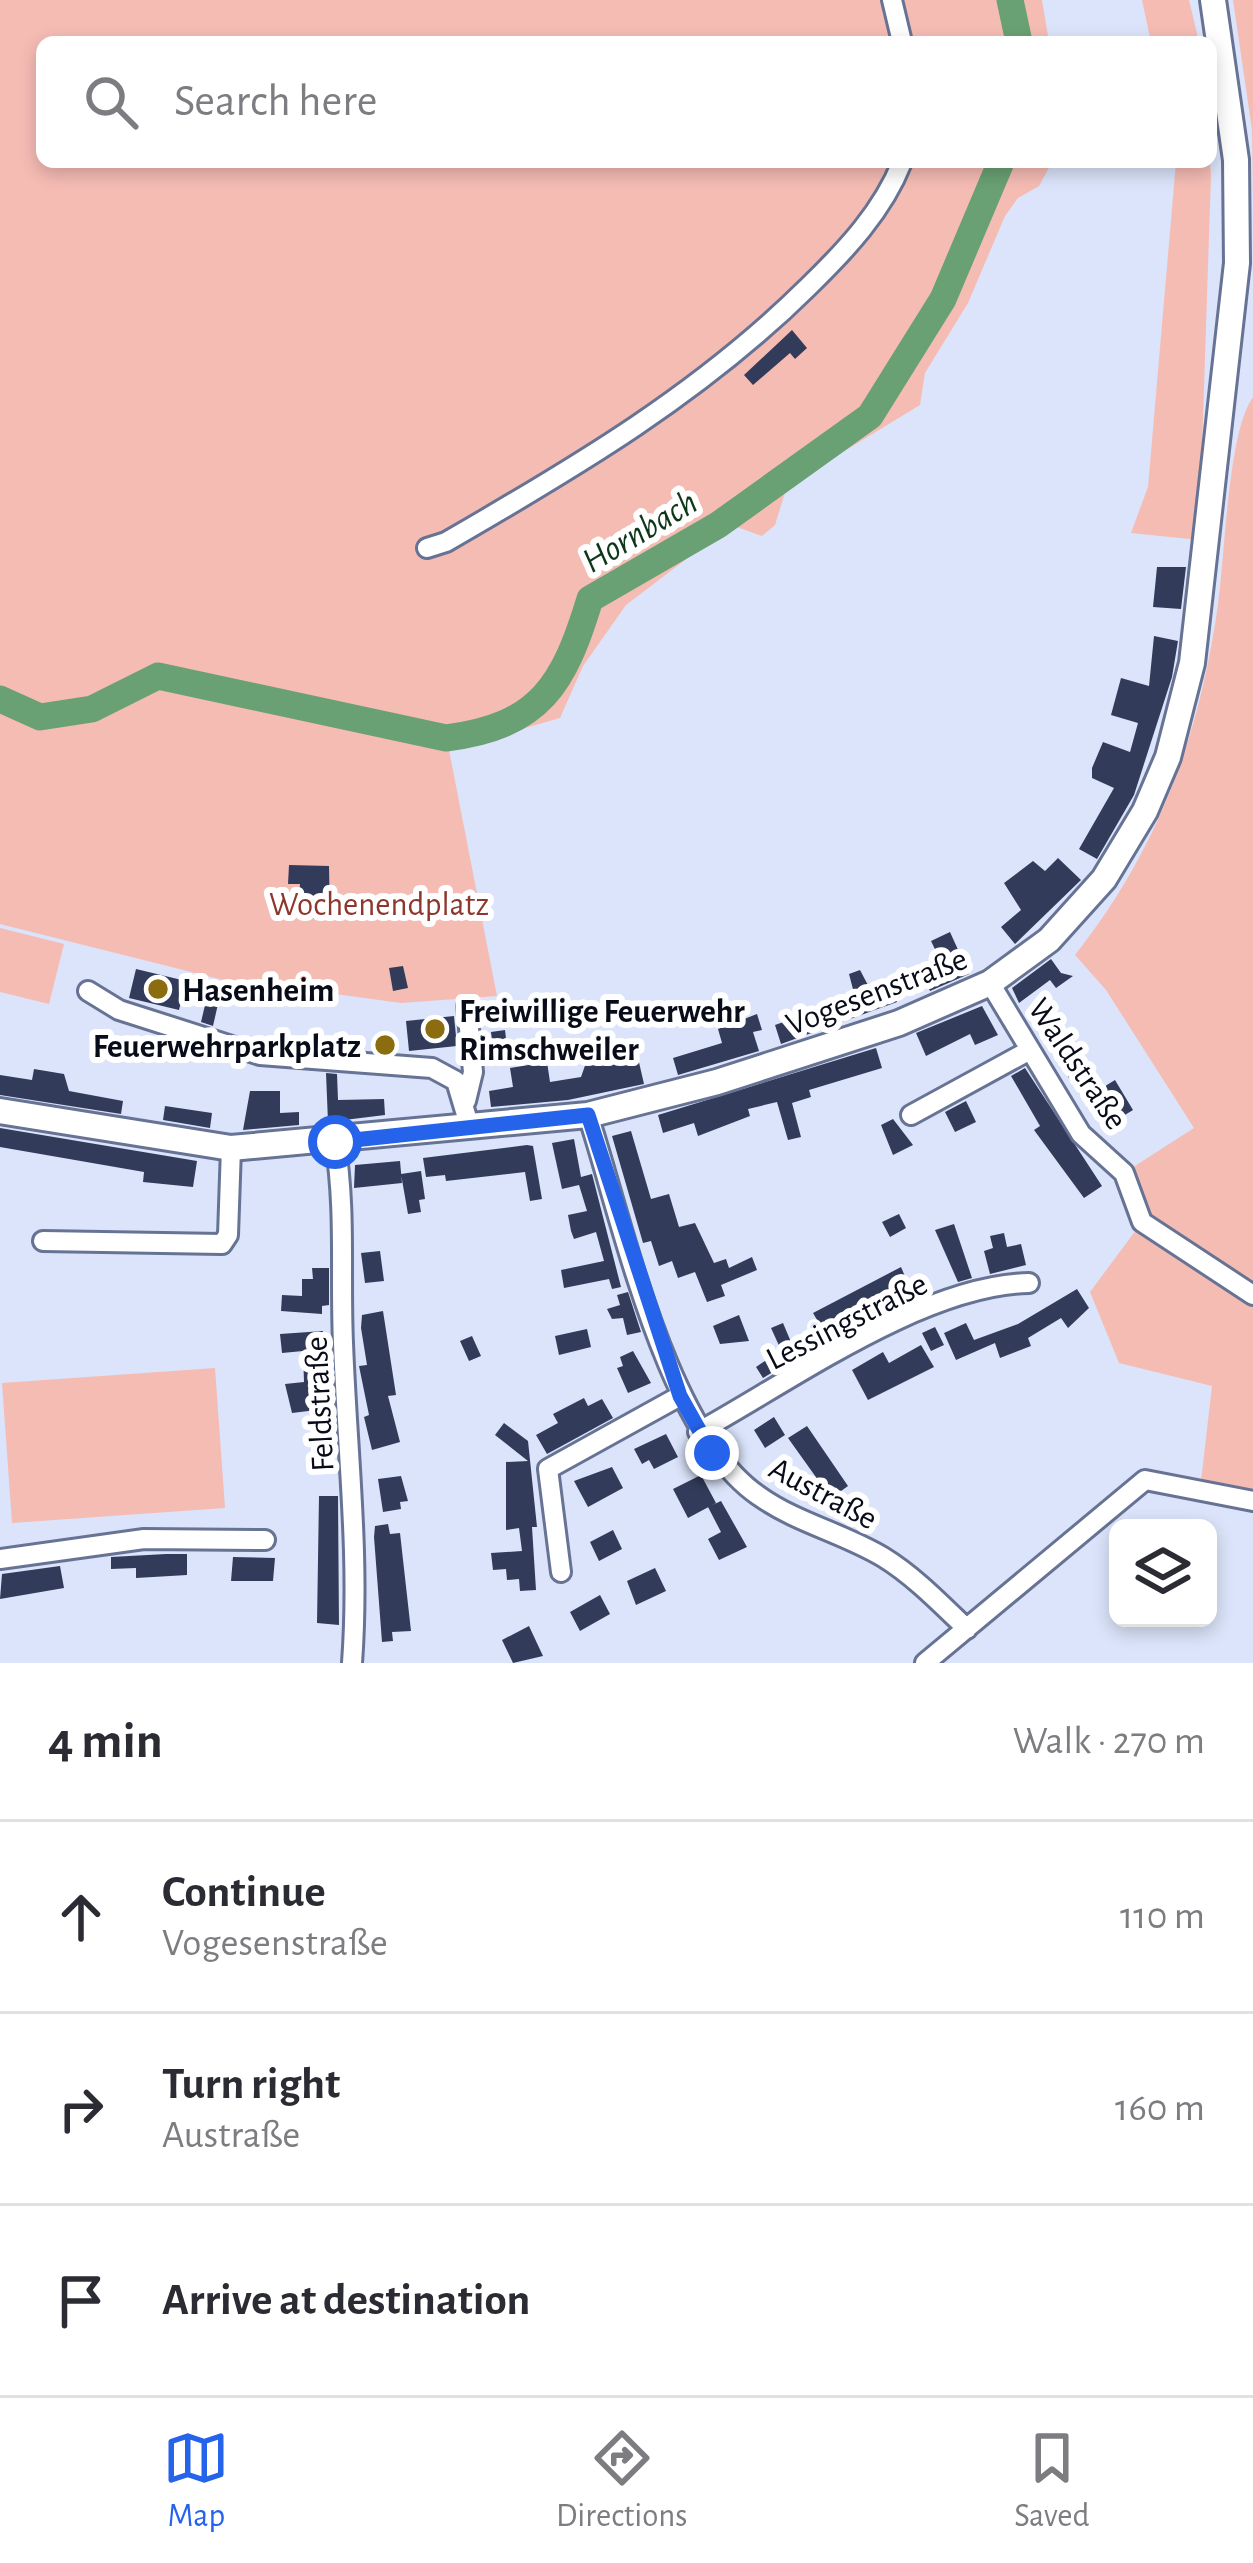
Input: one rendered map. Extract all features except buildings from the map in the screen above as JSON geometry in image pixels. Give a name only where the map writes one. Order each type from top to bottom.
[{"type":"main road","name":"Vogesenstraße","points":[[0,1111],[231,1148],[588,1115],[698,1088],[862,1036],[990,982],[1072,917],[1118,860],[1145,812],[1186,698],[1235,303],[1238,224],[1231,110],[1213,0]]},
{"type":"street","points":[[892,0],[901,36]]},
{"type":"street","points":[[427,548],[563,476],[747,347],[850,245],[898,168]]},
{"type":"street","name":"Waldstraße","points":[[990,982],[1082,1133],[1124,1173],[1142,1222],[1253,1295]]},
{"type":"street","points":[[88,991],[136,1016],[260,1055],[432,1068],[457,1082],[466,1100],[470,1128]]},
{"type":"street","points":[[466,1100],[473,1072],[467,1006]]},
{"type":"street","points":[[910,1115],[1030,1049]]},
{"type":"street","name":"Austraße","points":[[588,1115],[680,1396],[698,1432],[756,1494],[880,1556],[967,1629]]},
{"type":"street","name":"Feldstraße","points":[[335,1142],[346,1218],[342,1338],[357,1559],[352,1663]]},
{"type":"street","points":[[43,1241],[221,1244],[228,1234],[231,1148]]},
{"type":"street","name":"Lessingstraße","points":[[698,1432],[944,1302],[992,1286],[1029,1283]]},
{"type":"street","points":[[561,1572],[548,1469],[680,1396]]},
{"type":"street","points":[[925,1663],[1145,1480],[1253,1501]]},
{"type":"street","points":[[0,1559],[144,1539],[265,1540]]},
{"type":"green space","name":"Wochenendplatz","points":[[0,0],[1042,0],[1048,36],[36,36],[36,168],[1049,168],[1039,186],[1018,198],[1005,216],[968,303],[925,373],[920,405],[787,486],[775,525],[762,536],[731,525],[626,605],[583,666],[560,718],[449,750],[497,996],[401,1003],[284,987],[291,997],[0,924]]},
{"type":"green space","points":[[1142,0],[1189,0],[1198,36],[1150,36]]},
{"type":"green space","points":[[1233,0],[1253,0],[1253,195],[1252,130]]},
{"type":"green space","points":[[1175,168],[1210,168],[1199,540],[1131,533],[1148,487]]},
{"type":"green space","points":[[1253,397],[1253,1501],[1200,1490],[1212,1386],[1119,1363],[1090,1292],[1142,1222],[1124,1173],[1194,1128],[1106,990],[1075,955],[1130,874],[1187,745],[1218,604],[1238,437]]},
{"type":"green space","points":[[0,928],[64,944],[49,1004],[0,992]]},
{"type":"green space","points":[[215,1368],[225,1508],[12,1523],[2,1383]]},
{"type":"waterway","name":"Hornbach","points":[[1010,0],[1018,36]]},
{"type":"waterway","name":"Hornbach","points":[[0,699],[40,717],[92,709],[158,676],[446,738],[505,723],[544,696],[558,677],[590,599],[718,525],[870,416],[943,299],[998,168]]},
{"type":"place","name":"Hasenheim","points":[[158,989]]},
{"type":"place","name":"Freiwillige Feuerwehr Rimschweiler","points":[[435,1029]]},
{"type":"place","name":"Feuerwehrparkplatz","points":[[385,1045]]},
{"type":"route","points":[[335,1142],[588,1115],[680,1396],[712,1453]]}]
